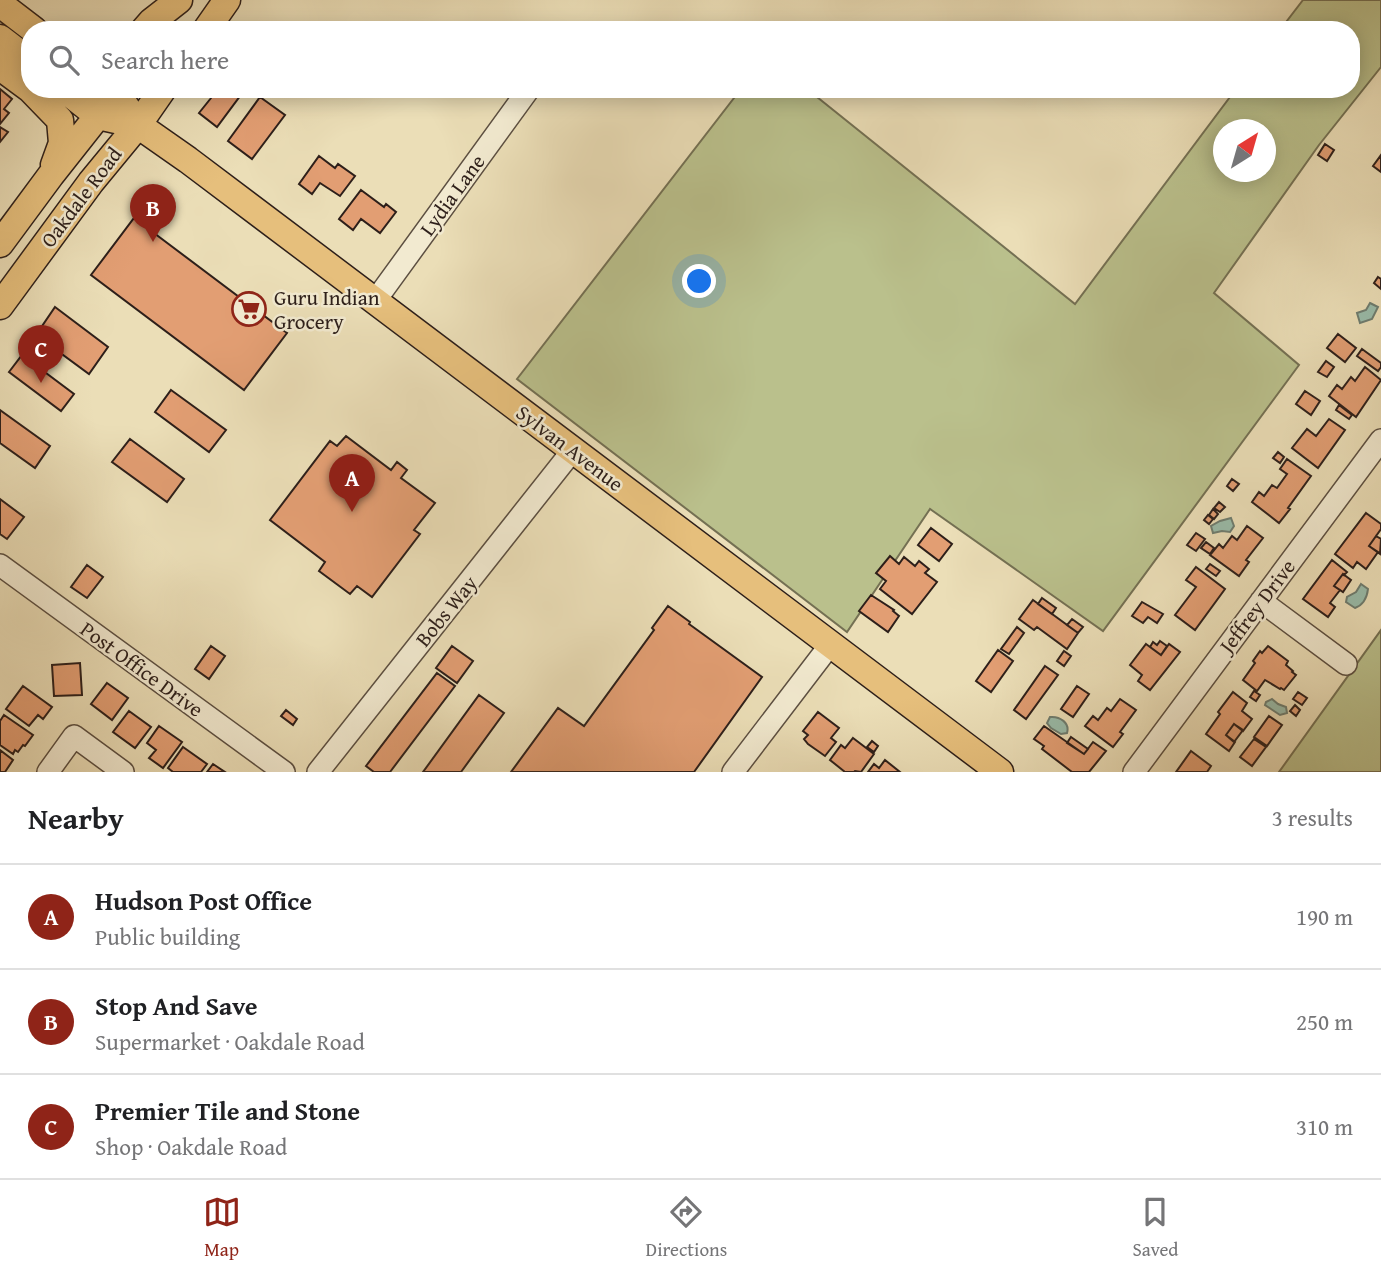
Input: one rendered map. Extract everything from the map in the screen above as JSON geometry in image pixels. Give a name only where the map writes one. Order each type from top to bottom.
[{"type":"main road","points":[[152,21],[179,0]]},
{"type":"main road","points":[[165,21],[179,0]]},
{"type":"main road","points":[[212,21],[227,0]]},
{"type":"main road","points":[[0,4],[22,21]]},
{"type":"main road","points":[[0,38],[21,54]]},
{"type":"main road","points":[[0,67],[21,82]]},
{"type":"main road","points":[[39,98],[60,120],[62,143],[51,175]]},
{"type":"main road","name":"Sylvan Avenue","points":[[75,98],[98,116],[138,125],[188,160],[1000,772]]},
{"type":"main road","name":"Oakdale Road","points":[[0,244],[110,98]]},
{"type":"main road","name":"Sylvan Avenue","points":[[121,98],[138,125]]},
{"type":"main road","name":"Oakdale Road","points":[[0,306],[157,98]]},
{"type":"street","name":"Lydia Lane","points":[[375,301],[522,98]]},
{"type":"street","name":"Jeffrey Drive","points":[[1134,772],[1381,440]]},
{"type":"street","name":"Bobs Way","points":[[318,772],[573,450]]},
{"type":"street","name":"Post Office Drive","points":[[0,565],[284,772]]},
{"type":"street","points":[[1261,601],[1346,664]]},
{"type":"street","points":[[733,772],[830,645]]},
{"type":"street","points":[[48,772],[74,736],[123,772]]},
{"type":"green space","points":[[1303,0],[1381,0],[1381,67],[1360,93],[1360,21],[1287,21]]},
{"type":"green space","points":[[734,98],[818,98],[1075,304],[1213,120],[1213,182],[1276,182],[1276,119],[1214,119],[1229,98],[1356,98],[1319,145],[1214,293],[1299,365],[1103,631],[930,509],[847,632],[517,379]]},
{"type":"green space","points":[[1381,630],[1381,772],[1279,772]]},
{"type":"shaded area","points":[[1370,303],[1378,307],[1372,319],[1360,323],[1357,313],[1366,310]]},
{"type":"shaded area","points":[[1231,518],[1234,526],[1230,532],[1213,533],[1211,526]]},
{"type":"shaded area","points":[[1361,584],[1368,589],[1366,598],[1355,608],[1346,602],[1347,597],[1356,592]]},
{"type":"shaded area","points":[[1272,699],[1286,707],[1287,713],[1280,715],[1265,705]]},
{"type":"shaded area","points":[[1050,717],[1063,721],[1068,729],[1067,733],[1061,734],[1051,728],[1047,723]]},
{"type":"building","points":[[0,89],[12,99],[4,109],[9,113],[0,124]]},
{"type":"building","points":[[211,98],[239,98],[217,127],[199,113]]},
{"type":"building","points":[[259,98],[285,115],[252,159],[228,141]]},
{"type":"building","points":[[0,127],[8,132],[0,142]]},
{"type":"building","points":[[1325,144],[1334,150],[1327,161],[1318,155]]},
{"type":"building","points":[[1381,155],[1381,172],[1373,166]]},
{"type":"building","points":[[319,156],[335,168],[338,164],[355,176],[340,196],[320,183],[312,194],[299,184]]},
{"type":"building","points":[[361,190],[384,207],[386,204],[396,212],[380,233],[361,219],[353,230],[339,219]]},
{"type":"building","points":[[134,218],[287,333],[244,390],[91,275]]},
{"type":"building","points":[[1378,277],[1381,279],[1381,289],[1374,283]]},
{"type":"building","points":[[55,307],[108,347],[89,374],[36,335]]},
{"type":"building","points":[[1338,334],[1356,348],[1345,362],[1327,348]]},
{"type":"building","points":[[1362,349],[1381,363],[1378,371],[1357,356]]},
{"type":"building","points":[[22,355],[74,394],[61,411],[9,372]]},
{"type":"building","points":[[1326,361],[1334,367],[1327,377],[1318,372]]},
{"type":"building","points":[[1365,367],[1381,380],[1356,417],[1329,396],[1337,385],[1342,389],[1351,377],[1355,381]]},
{"type":"building","points":[[171,390],[226,430],[209,452],[155,412]]},
{"type":"building","points":[[1305,391],[1320,401],[1311,415],[1296,404]]},
{"type":"building","points":[[1339,405],[1352,415],[1349,419],[1336,410]]},
{"type":"building","points":[[0,410],[50,446],[35,468],[0,443]]},
{"type":"building","points":[[1329,419],[1345,430],[1318,468],[1292,448],[1307,429],[1316,436]]},
{"type":"building","points":[[346,436],[391,470],[397,462],[407,470],[401,478],[435,503],[414,530],[420,534],[372,597],[357,586],[350,594],[319,571],[325,562],[270,520],[330,441],[337,446]]},
{"type":"building","points":[[130,439],[184,479],[167,502],[112,462]]},
{"type":"building","points":[[1278,452],[1284,457],[1280,463],[1273,458]]},
{"type":"building","points":[[1287,459],[1311,476],[1279,523],[1252,502],[1259,492],[1264,496],[1272,485],[1277,488],[1287,474],[1280,469]]},
{"type":"building","points":[[1232,479],[1239,484],[1233,491],[1227,486]]},
{"type":"building","points":[[0,499],[24,517],[7,539],[0,534]]},
{"type":"building","points":[[1219,502],[1225,507],[1220,512],[1214,508]]},
{"type":"building","points":[[1213,509],[1218,514],[1214,519],[1209,515]]},
{"type":"building","points":[[1366,513],[1381,524],[1381,529],[1369,546],[1378,552],[1366,569],[1357,562],[1353,568],[1335,554]]},
{"type":"building","points":[[1208,515],[1213,519],[1209,524],[1204,520]]},
{"type":"building","points":[[1247,526],[1263,538],[1246,560],[1249,562],[1239,576],[1210,555],[1219,544],[1223,548],[1232,536],[1237,540]]},
{"type":"building","points":[[931,528],[952,544],[939,561],[918,545]]},
{"type":"building","points":[[1196,533],[1205,539],[1196,551],[1187,545]]},
{"type":"building","points":[[1376,536],[1381,539],[1380,554],[1369,546]]},
{"type":"building","points":[[1206,542],[1214,548],[1210,554],[1201,548]]},
{"type":"building","points":[[890,556],[899,564],[904,557],[915,566],[919,561],[929,569],[925,573],[937,582],[912,614],[880,589],[886,581],[876,573]]},
{"type":"building","points":[[1332,560],[1347,572],[1334,586],[1340,590],[1330,603],[1335,607],[1328,617],[1303,599]]},
{"type":"building","points":[[1210,564],[1220,571],[1216,576],[1206,569]]},
{"type":"building","points":[[87,565],[103,577],[87,598],[71,587]]},
{"type":"building","points":[[1196,567],[1225,589],[1195,630],[1175,615],[1196,587],[1186,580]]},
{"type":"building","points":[[1343,574],[1351,580],[1343,592],[1334,586]]},
{"type":"building","points":[[871,595],[899,616],[888,632],[859,611]]},
{"type":"building","points":[[1042,598],[1056,608],[1052,614],[1038,604]]},
{"type":"building","points":[[1033,600],[1078,633],[1067,649],[1037,627],[1034,630],[1019,619]]},
{"type":"building","points":[[1142,602],[1163,614],[1157,623],[1148,617],[1143,623],[1132,616]]},
{"type":"building","points":[[668,606],[762,677],[694,772],[511,772],[558,708],[584,726],[654,630],[652,628]]},
{"type":"building","points":[[1072,619],[1083,627],[1078,633],[1067,625]]},
{"type":"building","points":[[1017,627],[1024,633],[1009,654],[1001,649]]},
{"type":"building","points":[[1160,641],[1167,646],[1161,655],[1150,647],[1153,642],[1157,645]]},
{"type":"building","points":[[1146,644],[1161,655],[1169,644],[1180,652],[1150,690],[1138,681],[1142,675],[1130,665]]},
{"type":"building","points":[[211,646],[225,656],[209,679],[195,669]]},
{"type":"building","points":[[452,646],[473,661],[457,683],[436,668]]},
{"type":"building","points":[[1268,646],[1288,661],[1286,665],[1296,675],[1284,690],[1265,680],[1257,691],[1243,680],[1260,651],[1262,653]]},
{"type":"building","points":[[998,650],[1013,661],[991,692],[976,681]]},
{"type":"building","points":[[1064,651],[1071,656],[1064,666],[1057,661]]},
{"type":"building","points":[[80,663],[82,695],[54,696],[52,665]]},
{"type":"building","points":[[1045,666],[1058,675],[1026,719],[1014,710]]},
{"type":"building","points":[[437,673],[455,686],[390,772],[374,772],[366,766]]},
{"type":"building","points":[[107,683],[128,698],[112,720],[91,704]]},
{"type":"building","points":[[23,686],[52,707],[43,719],[38,715],[29,726],[6,709]]},
{"type":"building","points":[[1077,686],[1089,694],[1073,717],[1061,709]]},
{"type":"building","points":[[1254,691],[1260,695],[1256,701],[1250,697]]},
{"type":"building","points":[[1233,692],[1247,703],[1242,711],[1252,719],[1243,731],[1234,724],[1226,735],[1235,742],[1229,751],[1206,734]]},
{"type":"building","points":[[1298,692],[1307,698],[1302,705],[1293,699]]},
{"type":"building","points":[[479,695],[504,713],[461,772],[423,772]]},
{"type":"building","points":[[1120,699],[1136,710],[1113,747],[1085,726],[1093,716],[1098,720],[1107,708],[1111,711]]},
{"type":"building","points":[[1295,705],[1300,710],[1296,716],[1290,711]]},
{"type":"building","points":[[286,710],[297,719],[293,725],[281,716]]},
{"type":"building","points":[[129,711],[151,727],[135,748],[113,732]]},
{"type":"building","points":[[818,712],[839,728],[831,738],[836,742],[825,756],[804,739],[808,735],[803,731]]},
{"type":"building","points":[[4,715],[33,735],[25,746],[18,752],[15,750],[13,754],[0,745],[0,721]]},
{"type":"building","points":[[1269,716],[1282,725],[1267,746],[1254,737]]},
{"type":"building","points":[[1234,724],[1243,730],[1234,742],[1226,735]]},
{"type":"building","points":[[159,726],[182,742],[163,768],[149,758],[156,750],[147,743]]},
{"type":"building","points":[[1044,726],[1084,754],[1093,742],[1106,751],[1089,772],[1072,772],[1042,749],[1044,746],[1034,739]]},
{"type":"building","points":[[1071,737],[1088,749],[1084,754],[1067,743]]},
{"type":"building","points":[[853,738],[874,754],[861,772],[845,772],[830,760],[841,745],[845,748]]},
{"type":"building","points":[[1254,739],[1266,747],[1252,766],[1240,757]]},
{"type":"building","points":[[872,741],[878,746],[874,752],[867,747]]},
{"type":"building","points":[[183,747],[207,764],[201,772],[173,772],[168,768]]},
{"type":"building","points":[[0,750],[13,760],[5,772],[0,772]]},
{"type":"building","points":[[1191,751],[1211,766],[1207,772],[1176,772]]},
{"type":"building","points":[[885,760],[900,772],[868,772],[874,764],[879,768]]},
{"type":"building","points":[[213,764],[225,772],[207,772]]},
{"type":"place","name":"Stop And Save","points":[[153,242]]},
{"type":"place","name":"Guru Indian Grocery","points":[[249,309]]},
{"type":"place","name":"Premier Tile and Stone","points":[[41,383]]},
{"type":"place","name":"Hudson Post Office","points":[[352,512]]}]
